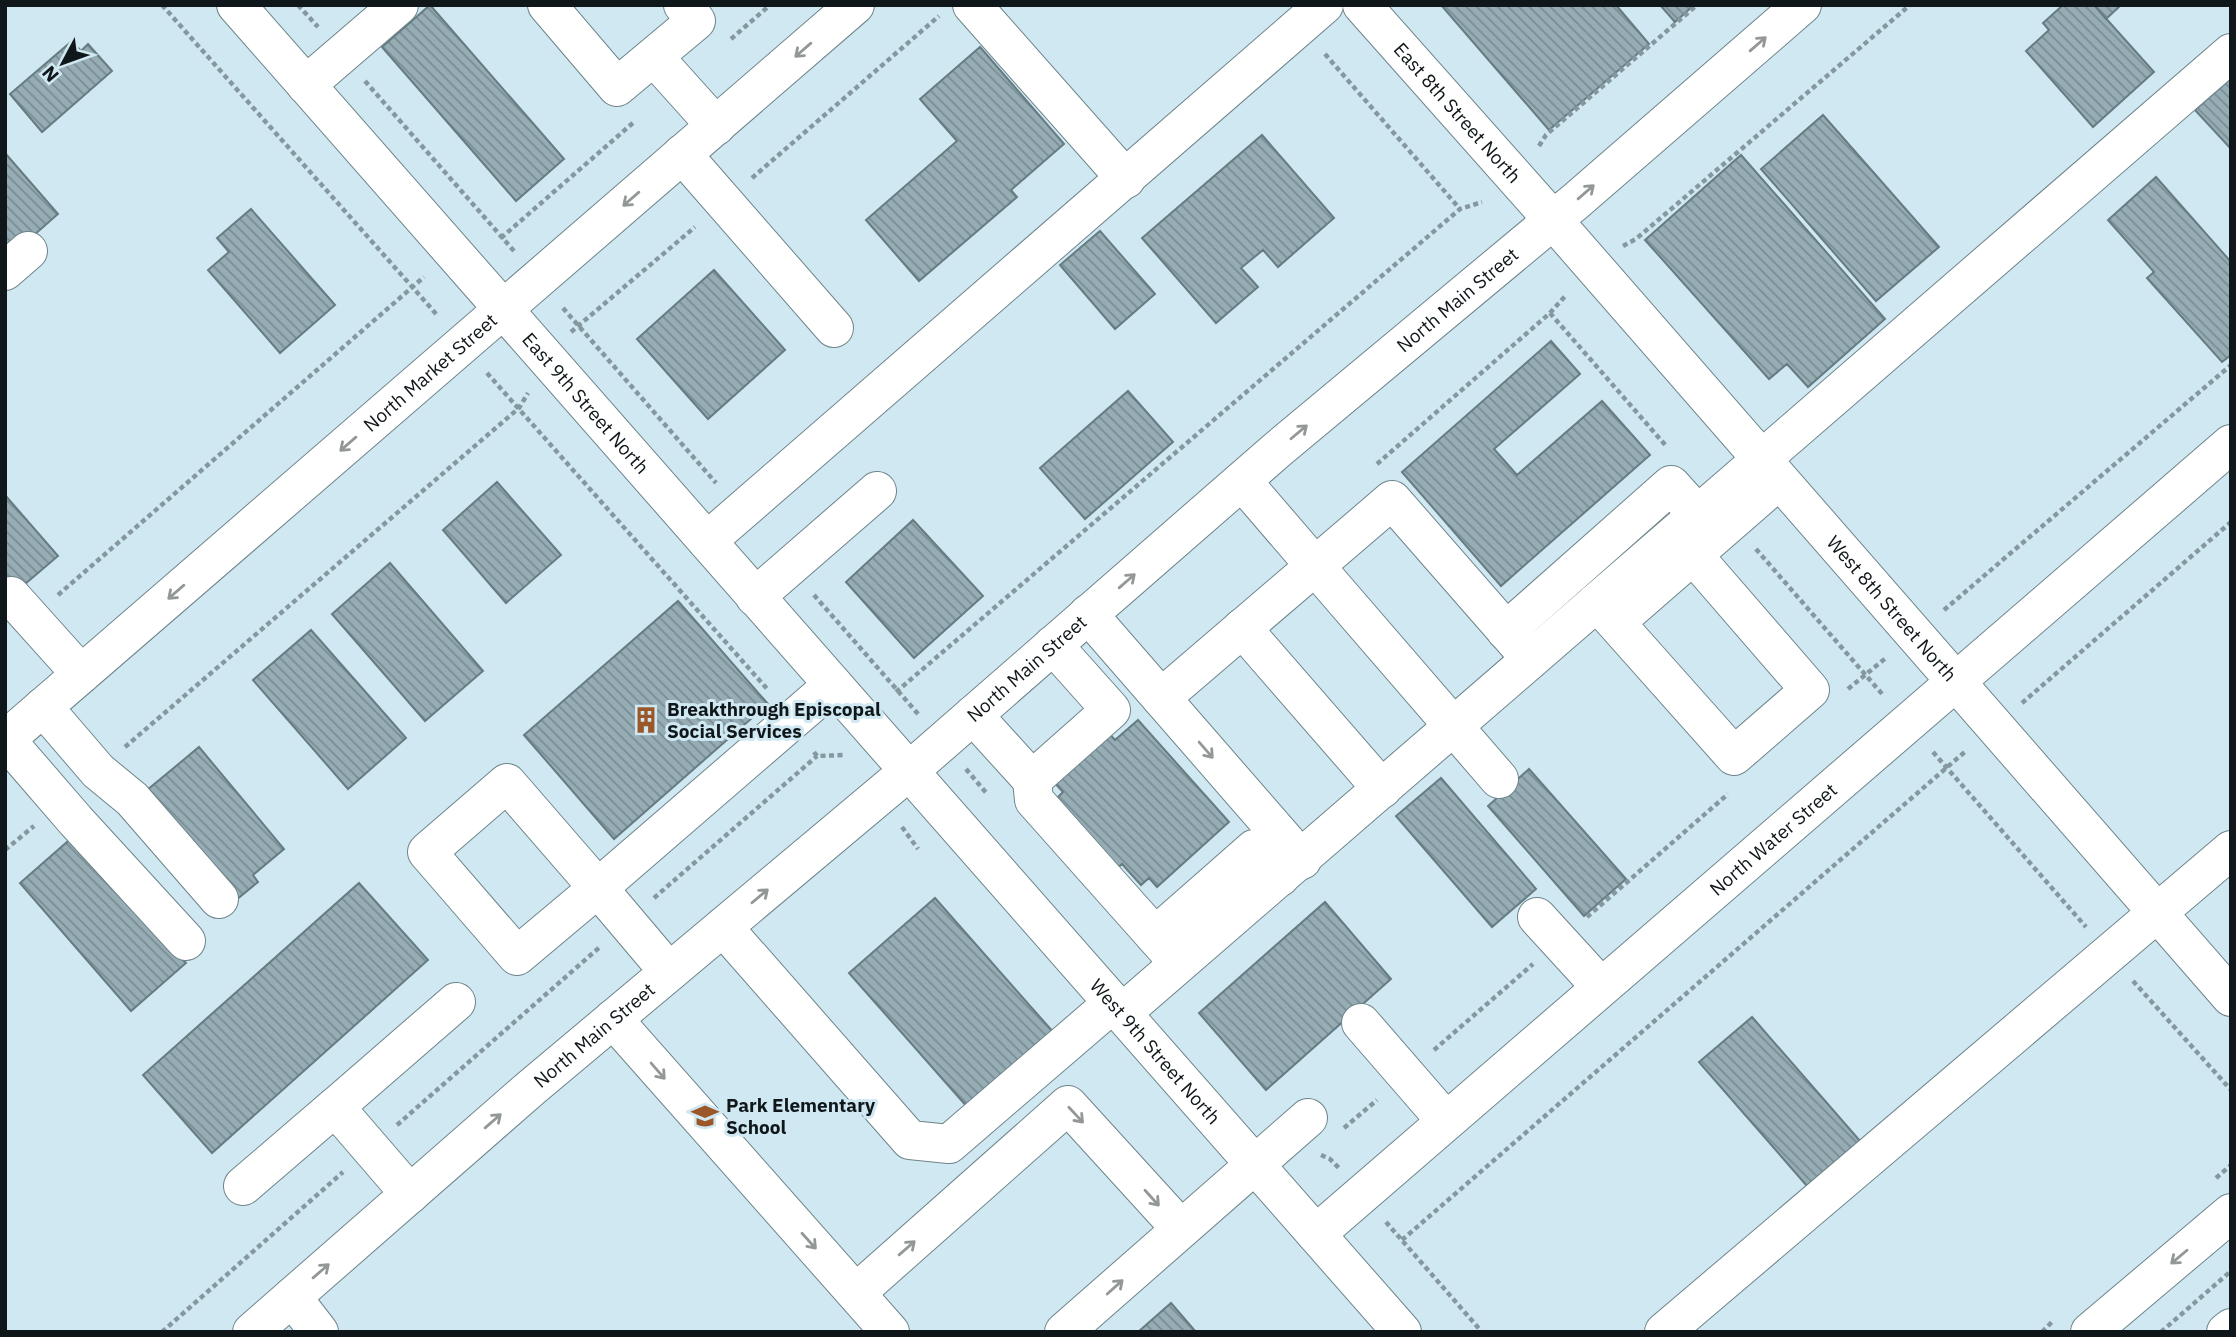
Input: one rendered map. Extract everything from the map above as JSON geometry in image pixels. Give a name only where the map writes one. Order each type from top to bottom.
[{"type":"street","name":"East 9th Street North","points":[[236,5],[909,771]]},
{"type":"street","points":[[306,85],[399,5]]},
{"type":"street","points":[[547,5],[617,87],[666,71],[696,21],[682,5]]},
{"type":"street","name":"North Market Street","points":[[6,740],[855,5]]},
{"type":"street","name":"East 8th Street North","points":[[1363,5],[1553,220]]},
{"type":"street","name":"North Main Street","points":[[252,1332],[613,1019],[909,771],[1242,481],[1553,220],[1802,5]]},
{"type":"street","points":[[957,10],[1126,179]]},
{"type":"street","points":[[707,541],[1312,15]]},
{"type":"street","points":[[723,927],[910,1140],[949,1144],[1117,1008],[1167,950],[1291,869],[1531,659],[1693,555],[1771,470],[2231,53]]},
{"type":"street","points":[[666,71],[716,126]]},
{"type":"street","points":[[682,155],[834,328]]},
{"type":"street","name":"West 8th Street North","points":[[1553,220],[2231,997]]},
{"type":"street","name":"North Water Street","points":[[1316,1234],[2231,444]]},
{"type":"street","points":[[1606,612],[1698,515],[1771,470]]},
{"type":"street","points":[[1242,481],[1499,779]]},
{"type":"street","points":[[1506,631],[1671,485],[1698,515]]},
{"type":"street","points":[[755,597],[877,491]]},
{"type":"street","points":[[1161,698],[1392,500],[1531,659]]},
{"type":"street","points":[[1606,612],[1734,756],[1810,690],[1693,555]]},
{"type":"street","points":[[21,608],[81,674]]},
{"type":"street","points":[[1088,614],[1161,698],[1291,869]]},
{"type":"street","points":[[1242,628],[1382,789]]},
{"type":"street","points":[[1032,780],[1111,710],[1053,645]]},
{"type":"street","points":[[669,972],[598,888],[507,783],[427,852],[517,956],[598,888],[832,685]]},
{"type":"street","points":[[43,708],[98,771],[132,799],[219,899]]},
{"type":"street","points":[[973,715],[1032,780],[1034,800],[1167,950]]},
{"type":"street","points":[[6,740],[186,941]]},
{"type":"street","name":"West 9th Street North","points":[[909,771],[1402,1332]]},
{"type":"street","points":[[1664,1332],[2231,850]]},
{"type":"street","points":[[1548,929],[1601,987]]},
{"type":"street","points":[[243,1186],[456,1002]]},
{"type":"street","points":[[613,1019],[890,1332]]},
{"type":"street","points":[[1361,1023],[1446,1122]]},
{"type":"street","points":[[856,1293],[1068,1105],[1181,1229]]},
{"type":"street","points":[[335,1107],[410,1194]]},
{"type":"street","points":[[1064,1332],[1254,1164],[1323,1133]]},
{"type":"street","points":[[2090,1332],[2231,1213]]},
{"type":"street","points":[[292,1297],[320,1332]]},
{"type":"street","points":[[2226,1332],[2231,1328]]},
{"type":"path","points":[[162,5],[684,593],[774,697],[817,755]]},
{"type":"path","points":[[298,5],[741,512]]},
{"type":"path","points":[[729,40],[770,5]]},
{"type":"path","points":[[1534,154],[1546,135],[1697,5]]},
{"type":"path","points":[[1619,248],[1636,239],[1910,5]]},
{"type":"path","points":[[98,771],[519,408],[554,347],[724,202],[957,10]]},
{"type":"path","points":[[1312,15],[1460,209]]},
{"type":"path","points":[[21,608],[425,276],[502,237],[666,71]]},
{"type":"path","points":[[162,1332],[817,755],[847,755],[897,691],[1460,209],[1482,202]]},
{"type":"path","points":[[1942,612],[2231,365]]},
{"type":"path","points":[[2016,708],[2231,522]]},
{"type":"path","points":[[790,567],[988,795]]},
{"type":"path","points":[[1844,693],[1892,652]]},
{"type":"path","points":[[1402,1240],[1974,745]]},
{"type":"path","points":[[1928,747],[2231,1090]]},
{"type":"path","points":[[1482,1332],[1330,1159],[1315,1153],[1323,1133],[1405,1075],[1548,929],[1728,794]]},
{"type":"path","points":[[878,796],[918,849]]},
{"type":"path","points":[[5,850],[60,803]]},
{"type":"path","points":[[2161,1332],[2231,1271]]},
{"type":"building","points":[[430,5],[564,159],[516,201],[382,47]]},
{"type":"building","points":[[1441,5],[1616,5],[1649,44],[1549,130]]},
{"type":"building","points":[[1660,5],[1694,5],[1675,22]]},
{"type":"building","points":[[2063,5],[2094,5],[2154,72],[2093,127],[2026,51],[2049,30],[2043,23]]},
{"type":"building","points":[[2094,5],[2121,5],[2106,19]]},
{"type":"building","points":[[72,41],[81,51],[88,44],[112,71],[42,132],[10,94]]},
{"type":"building","points":[[980,47],[1064,144],[1011,190],[1017,197],[919,281],[866,220],[957,141],[920,99]]},
{"type":"building","points":[[2231,78],[2231,149],[2195,110]]},
{"type":"building","points":[[1823,115],[1939,247],[1876,301],[1761,169]]},
{"type":"building","points":[[1262,135],[1334,218],[1278,267],[1263,250],[1241,268],[1258,287],[1216,323],[1142,238]]},
{"type":"building","points":[[5,153],[58,214],[9,257],[5,253]]},
{"type":"building","points":[[1741,155],[1885,319],[1808,387],[1787,364],[1769,379],[1645,240]]},
{"type":"building","points":[[2156,177],[2231,262],[2231,355],[2222,362],[2147,278],[2154,272],[2108,220]]},
{"type":"building","points":[[251,209],[335,305],[280,353],[208,270],[229,252],[217,238]]},
{"type":"building","points":[[1100,231],[1155,294],[1115,329],[1060,265]]},
{"type":"building","points":[[714,270],[785,350],[708,419],[637,339]]},
{"type":"building","points":[[1551,341],[1580,374],[1494,449],[1517,475],[1602,401],[1650,455],[1501,586],[1402,472]]},
{"type":"building","points":[[1128,391],[1173,442],[1085,519],[1040,468]]},
{"type":"building","points":[[497,482],[561,555],[506,603],[443,530]]},
{"type":"building","points":[[5,495],[58,556],[5,601]]},
{"type":"building","points":[[913,520],[983,596],[914,658],[846,582]]},
{"type":"building","points":[[390,563],[483,671],[425,721],[332,614]]},
{"type":"building","name":"Breakthrough Episcopal Social Services","points":[[678,601],[768,704],[614,839],[524,735]]},
{"type":"building","points":[[311,630],[406,738],[348,789],[253,680]]},
{"type":"building","points":[[1138,720],[1229,822],[1157,887],[1149,878],[1141,885],[1122,864],[1114,871],[1053,802],[1063,792],[1053,781],[1108,732],[1115,740]]},
{"type":"building","points":[[199,747],[284,849],[253,875],[258,882],[236,900],[146,791]]},
{"type":"building","points":[[1529,769],[1626,879],[1584,916],[1488,806]]},
{"type":"building","points":[[1441,778],[1536,889],[1492,927],[1396,816]]},
{"type":"building","points":[[75,835],[186,963],[131,1011],[20,883]]},
{"type":"building","points":[[359,883],[428,960],[212,1153],[143,1075]]},
{"type":"building","points":[[935,898],[1054,1033],[969,1109],[849,973]]},
{"type":"building","points":[[1325,902],[1391,979],[1266,1090],[1199,1013]]},
{"type":"building","points":[[1752,1017],[1860,1141],[1807,1186],[1699,1062]]},
{"type":"building","points":[[1171,1303],[1196,1332],[1138,1332]]},
{"type":"place","name":"Breakthrough Episcopal Social Services","points":[[646,720]]},
{"type":"place","name":"Park Elementary School","points":[[705,1116]]}]
